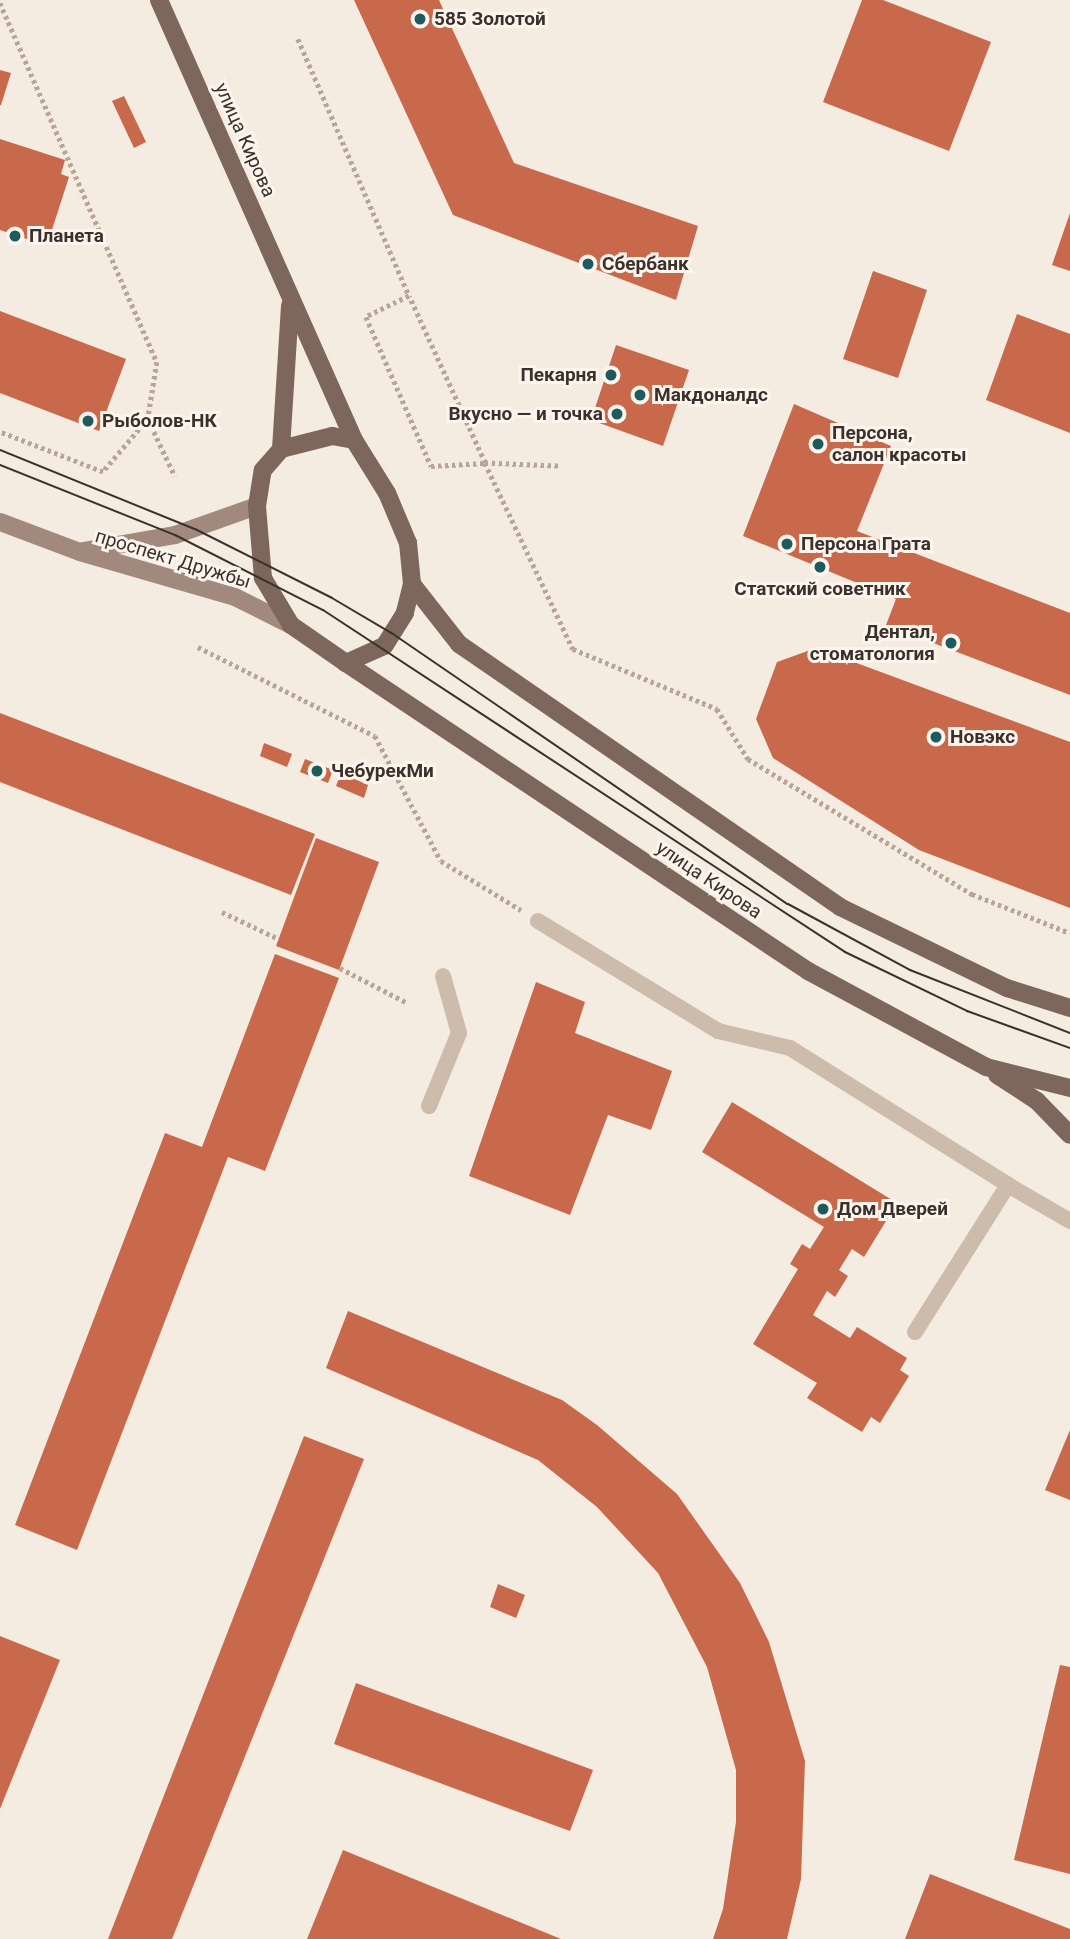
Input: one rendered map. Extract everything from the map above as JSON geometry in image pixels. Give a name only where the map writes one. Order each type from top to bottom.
[{"type":"main road","name":"улица Кирова","points":[[159,0],[354,440]]},
{"type":"main road","name":"улица Кирова","points":[[281,449],[290,298]]},
{"type":"main road","points":[[332,436],[354,440],[387,493],[408,543],[412,584],[405,613],[384,646],[346,663],[291,625],[263,578],[257,506],[263,470],[281,449],[332,436]]},
{"type":"main road","name":"проспект Дружбы","points":[[80,552],[176,535],[257,506]]},
{"type":"main road","name":"проспект Дружбы","points":[[0,522],[80,552],[235,597],[291,625]]},
{"type":"main road","points":[[412,584],[458,644],[841,907],[1007,988],[1070,1008]]},
{"type":"main road","name":"улица Кирова","points":[[346,663],[808,971],[986,1067],[1070,1088]]},
{"type":"main road","points":[[986,1067],[1038,1101],[1070,1135]]},
{"type":"lane","points":[[538,921],[718,1031],[790,1048],[1070,1221]]},
{"type":"lane","points":[[429,1106],[459,1033],[443,976]]},
{"type":"lane","points":[[915,1332],[1008,1185]]},
{"type":"path","points":[[0,3],[157,362],[148,419],[103,472],[0,432]]},
{"type":"path","points":[[298,39],[485,463],[573,649],[717,709],[748,759],[972,894],[1070,933]]},
{"type":"path","points":[[410,296],[366,317],[431,466],[485,463],[558,466]]},
{"type":"path","points":[[148,419],[175,476]]},
{"type":"path","points":[[198,647],[375,736],[441,861],[538,921]]},
{"type":"path","points":[[222,912],[279,939]]},
{"type":"path","points":[[340,968],[406,1002]]},
{"type":"building","points":[[354,0],[439,0],[514,163],[698,226],[676,300],[453,215]]},
{"type":"building","points":[[862,0],[883,0],[991,42],[949,151],[823,102]]},
{"type":"building","points":[[0,70],[11,73],[1,105],[0,105]]},
{"type":"building","points":[[124,96],[146,142],[134,148],[112,101]]},
{"type":"building","points":[[0,139],[65,160],[61,174],[69,177],[49,239],[39,243],[0,230]]},
{"type":"building","points":[[1070,213],[1070,271],[1052,265]]},
{"type":"building","points":[[873,271],[927,290],[898,378],[843,359]]},
{"type":"building","points":[[0,311],[126,359],[99,431],[0,393]]},
{"type":"building","points":[[1017,314],[1070,334],[1070,433],[986,400]]},
{"type":"building","name":"Макдоналдс","points":[[616,345],[689,370],[663,446],[591,420]]},
{"type":"building","points":[[794,404],[891,446],[857,531],[1070,613],[1070,695],[886,625],[896,599],[743,536]]},
{"type":"building","points":[[816,648],[1070,742],[1070,908],[919,850],[773,758],[756,719],[777,662]]},
{"type":"building","points":[[0,713],[315,834],[291,895],[0,782]]},
{"type":"building","points":[[264,743],[292,754],[287,767],[260,756]]},
{"type":"building","points":[[305,759],[333,770],[328,783],[300,772]]},
{"type":"building","points":[[341,773],[368,785],[364,798],[336,786]]},
{"type":"building","points":[[316,838],[379,862],[339,970],[276,946]]},
{"type":"building","points":[[275,954],[339,978],[265,1171],[228,1157],[77,1550],[15,1525],[165,1133],[202,1147]]},
{"type":"building","points":[[536,982],[585,1002],[575,1033],[672,1071],[651,1130],[608,1115],[570,1215],[469,1176]]},
{"type":"building","points":[[732,1102],[897,1203],[864,1257],[852,1249],[839,1270],[848,1276],[835,1297],[827,1291],[813,1315],[850,1338],[857,1327],[907,1358],[900,1370],[909,1376],[880,1423],[871,1417],[862,1432],[807,1398],[817,1383],[753,1344],[798,1269],[790,1264],[802,1244],[810,1249],[824,1227],[702,1152]]},
{"type":"building","points":[[348,1311],[562,1400],[597,1425],[677,1494],[740,1583],[769,1642],[805,1761],[801,1879],[787,1939],[713,1939],[723,1909],[736,1822],[736,1770],[707,1667],[658,1573],[597,1507],[538,1460],[326,1368]]},
{"type":"building","points":[[1070,1430],[1070,1500],[1045,1490]]},
{"type":"building","points":[[304,1436],[364,1459],[172,1939],[108,1939]]},
{"type":"building","points":[[498,1584],[525,1595],[516,1618],[490,1607]]},
{"type":"building","points":[[0,1636],[60,1660],[0,1809]]},
{"type":"building","points":[[1060,1665],[1070,1667],[1070,1874],[1014,1860]]},
{"type":"building","points":[[356,1683],[593,1770],[570,1831],[334,1744]]},
{"type":"building","points":[[343,1850],[561,1939],[307,1939]]},
{"type":"building","points":[[930,1874],[1070,1929],[1070,1939],[905,1939]]},
{"type":"tram line","points":[[0,450],[195,529],[332,598],[393,634],[788,904],[910,970],[1070,1033]]},
{"type":"tram line","points":[[0,465],[175,535],[323,610],[845,952],[967,1011],[1070,1048]]},
{"type":"place","name":"585 Золотой","points":[[420,19]]},
{"type":"place","name":"Планета","points":[[15,236]]},
{"type":"place","name":"Сбербанк","points":[[588,264]]},
{"type":"place","name":"Пекарня","points":[[611,375]]},
{"type":"place","name":"Макдоналдс","points":[[640,395]]},
{"type":"place","name":"Вкусно — и точка","points":[[617,414]]},
{"type":"place","name":"Рыболов-НК","points":[[88,421]]},
{"type":"place","name":"Персона, салон красоты","points":[[818,444]]},
{"type":"place","name":"Персона Грата","points":[[787,544]]},
{"type":"place","name":"Статский советник","points":[[820,567]]},
{"type":"place","name":"Дентал, стоматология","points":[[951,643]]},
{"type":"place","name":"Новэкс","points":[[936,737]]},
{"type":"place","name":"ЧебурекМи","points":[[317,771]]},
{"type":"place","name":"Дом Дверей","points":[[823,1209]]}]
